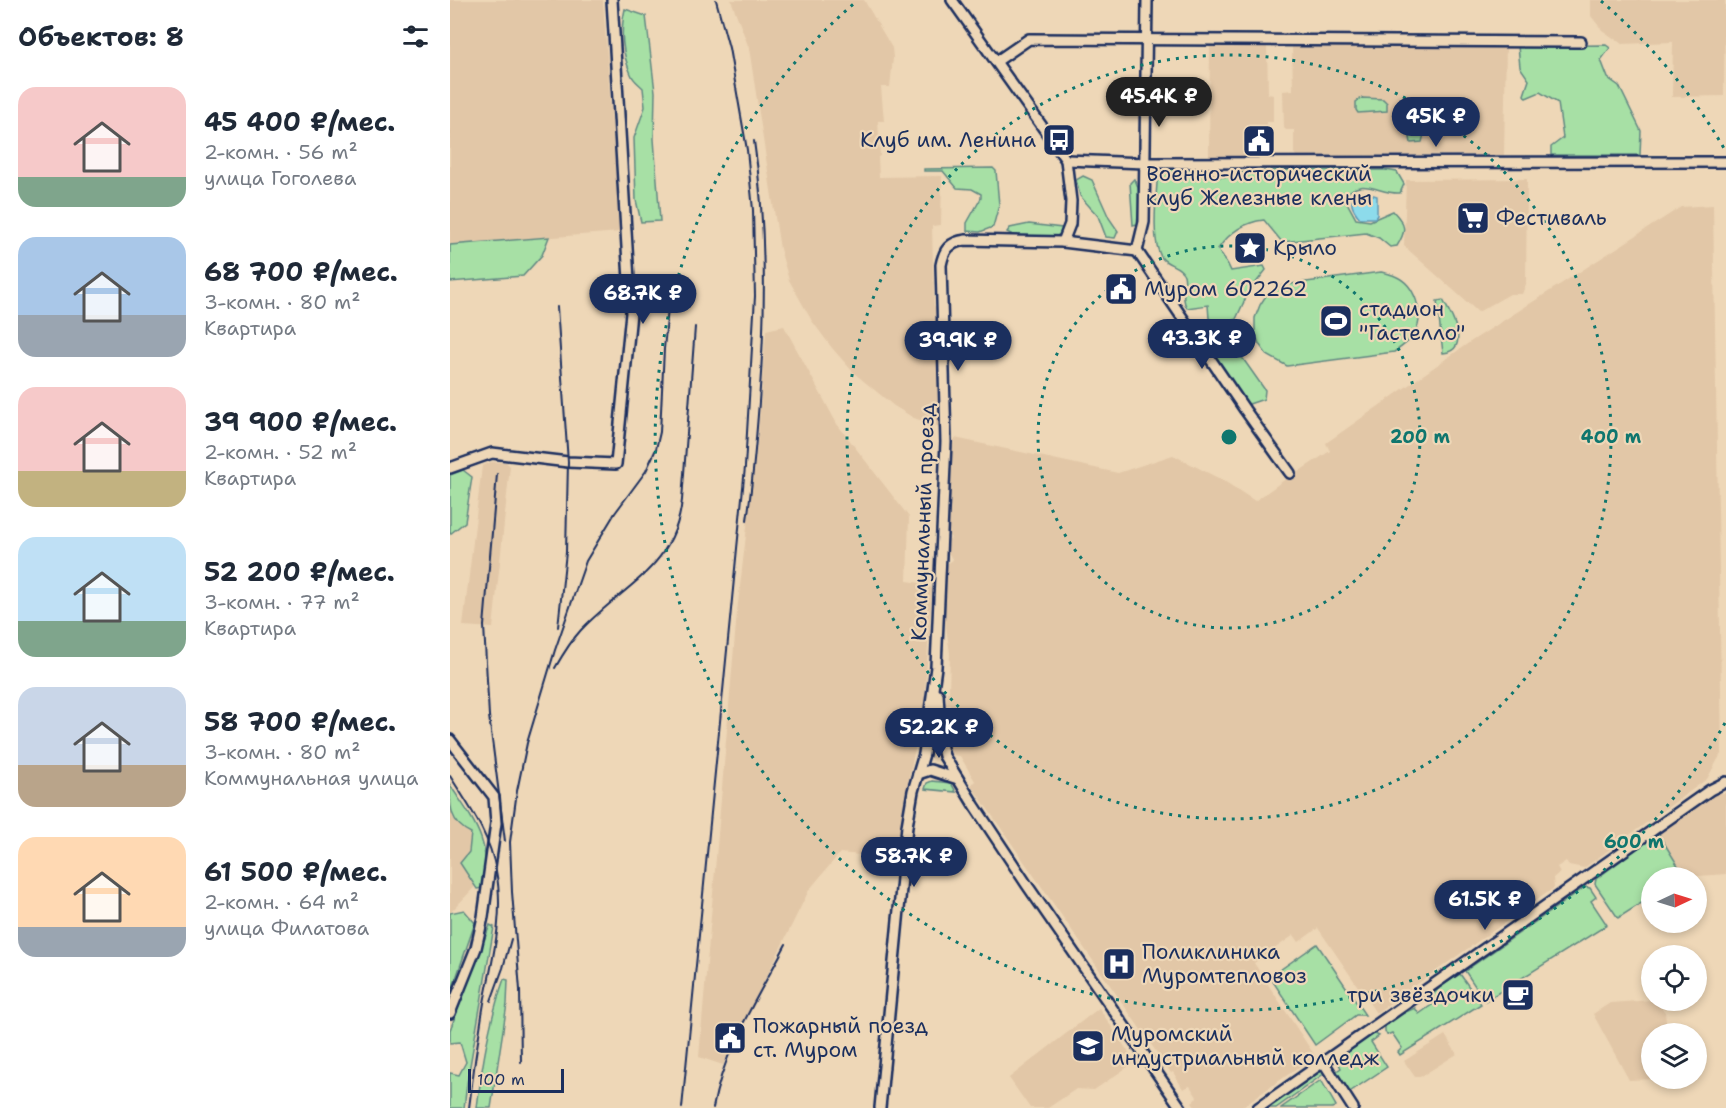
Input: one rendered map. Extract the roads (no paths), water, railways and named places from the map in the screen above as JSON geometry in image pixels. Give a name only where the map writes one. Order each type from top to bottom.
[{"type":"street","points":[[450,468],[492,453],[568,462],[616,464],[631,313],[612,0]]},
{"type":"street","points":[[952,0],[1066,160],[1071,201],[1070,224],[1063,242]]},
{"type":"street","points":[[1147,0],[1144,222],[1137,251],[1290,473]]},
{"type":"street","points":[[997,62],[1029,39],[1581,42]]},
{"type":"street","points":[[1066,160],[1145,163],[1726,162]]},
{"type":"street","name":"Коммунальный проезд","points":[[936,667],[946,442],[941,266],[943,253],[949,245],[957,241],[1063,242],[1137,251]]},
{"type":"street","points":[[880,1108],[907,826],[924,754],[936,667]]},
{"type":"street","points":[[936,667],[941,744],[944,756],[1027,885],[1181,1108]]},
{"type":"street","points":[[450,740],[495,797],[496,823],[481,928],[476,948],[450,1013]]},
{"type":"street","points":[[918,774],[930,770],[958,778]]},
{"type":"street","points":[[1258,1108],[1710,790],[1726,782]]},
{"type":"street","points":[[1324,1063],[1353,1108]]},
{"type":"water","points":[[1359,193],[1377,196],[1375,218],[1360,218],[1355,212],[1352,201]]},
{"type":"railway","points":[[682,1108],[745,467],[755,296],[753,210],[747,150],[729,48],[716,0]]},
{"type":"railway","points":[[747,520],[758,417],[764,304],[761,206],[754,141]]},
{"type":"railway","points":[[521,1062],[520,990],[510,842],[517,791],[527,743],[555,650],[586,561],[615,513],[646,471],[656,449],[660,432],[670,288]]},
{"type":"railway","points":[[557,307],[568,462],[566,552],[558,627]]},
{"type":"railway","points":[[555,668],[581,630],[644,574],[669,543],[677,523],[682,500],[695,327]]},
{"type":"railway","points":[[497,474],[484,626],[489,716],[505,841]]},
{"type":"railway","points":[[450,776],[489,845],[496,871],[499,904],[496,937],[469,1108]]},
{"type":"railway","points":[[491,1001],[511,939]]},
{"type":"railway","points":[[713,1108],[718,1086],[734,1044],[753,1003],[786,944]]},
{"type":"place","name":"Клуб им. Ленина","points":[[1059,140]]},
{"type":"place","name":"Военно-исторический клуб Железные клены","points":[[1259,141]]},
{"type":"place","name":"Фестиваль","points":[[1473,218]]},
{"type":"place","name":"Крыло","points":[[1250,248]]},
{"type":"place","name":"Муром 602262","points":[[1121,289]]},
{"type":"place","name":"стадион \"Гастелло\"","points":[[1336,321]]},
{"type":"place","name":"Поликлиника Муромтепловоз","points":[[1119,964]]},
{"type":"place","name":"три звёздочки","points":[[1518,995]]},
{"type":"place","name":"Пожарный поезд ст. Муром","points":[[730,1038]]},
{"type":"place","name":"Муромский индустриальный колледж","points":[[1088,1046]]}]
